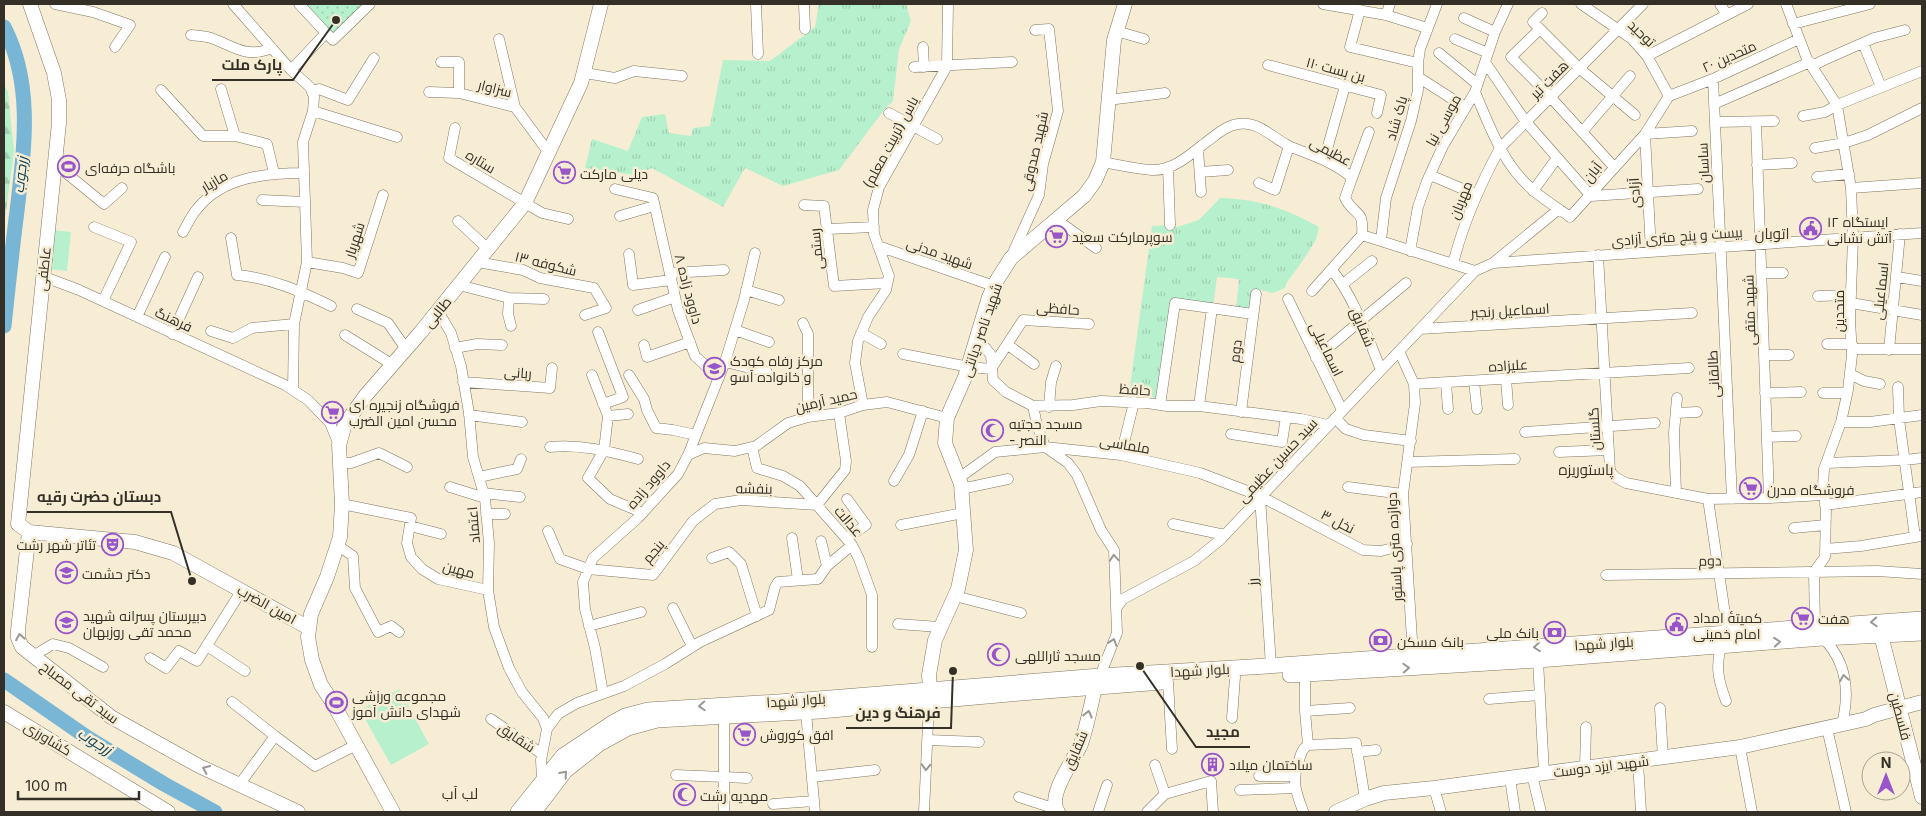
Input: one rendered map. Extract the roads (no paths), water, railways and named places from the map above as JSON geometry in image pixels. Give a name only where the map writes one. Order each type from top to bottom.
[{"type":"main road","name":"عاطفی","points":[[29,532],[18,524],[59,123],[59,100],[54,73],[30,4]]},
{"type":"main road","name":"طالبی","points":[[309,628],[311,614],[327,577],[340,537],[342,504],[339,445],[345,424],[366,395],[438,311],[525,203],[585,73],[601,4]]},
{"type":"main road","name":"شهید ناصر دیانتی","points":[[930,695],[929,675],[934,640],[955,596],[963,570],[966,550],[960,484],[945,443],[947,418],[969,367],[989,297],[1011,258],[1084,196],[1095,181],[1103,162],[1111,62],[1116,31],[1125,4]]},
{"type":"main road","name":"امین الضرب","points":[[29,532],[136,542],[173,553],[309,628],[308,637],[312,660],[321,685],[393,812]]},
{"type":"main road","name":"سید تقی مصباح","points":[[29,532],[18,638],[22,647],[112,717],[198,766],[298,812]]},
{"type":"main road","name":"بلوار شهدا","points":[[534,812],[565,771],[599,744],[628,728],[657,720],[723,711],[1271,666],[1413,656],[1683,644],[1819,632],[1922,619]]},
{"type":"main road","name":"بلوار شهدا","points":[[1819,632],[1881,635],[1922,633]]},
{"type":"main road","name":"فلسطین","points":[[1881,635],[1922,797]]},
{"type":"main road","name":"بلوار شهدا","points":[[1097,681],[1168,682],[1538,660],[1658,645]]},
{"type":"main road","name":"شقایق","points":[[1057,810],[1055,801],[1066,771],[1080,744],[1097,681]]},
{"type":"main road","name":"بلوار شهدا","points":[[518,812],[563,756],[588,738],[626,716],[648,710],[806,712],[930,695]]},
{"type":"main road","points":[[1900,711],[1922,702]]},
{"type":"main road","points":[[1900,711],[1922,709]]},
{"type":"main road","name":"شهید ایزد دوست","points":[[1336,812],[1384,793],[1638,762],[1740,747],[1866,719],[1874,721],[1900,711]]},
{"type":"main road","name":"کشاورزی","points":[[4,712],[168,812]]},
{"type":"street","points":[[55,4],[94,8],[130,25],[115,47]]},
{"type":"street","points":[[233,4],[312,91],[314,97],[304,142],[307,262],[294,324],[293,390]]},
{"type":"street","points":[[299,4],[333,40],[370,4]]},
{"type":"street","points":[[756,4],[758,54]]},
{"type":"street","points":[[804,4],[805,29]]},
{"type":"street","name":"یاس (تربیت معلم)","points":[[888,283],[889,276],[878,246],[872,210],[879,187],[947,66],[948,4]]},
{"type":"street","points":[[1323,4],[1386,15],[1427,28]]},
{"type":"street","points":[[1386,15],[1390,4]]},
{"type":"street","name":"پاک شاد","points":[[1381,240],[1386,198],[1411,122],[1418,90],[1418,63],[1427,28],[1437,4]]},
{"type":"street","name":"توحید","points":[[1581,4],[1632,39],[1647,56],[1669,96]]},
{"type":"street","name":"هفتِ تیر","points":[[1500,148],[1643,4]]},
{"type":"street","points":[[1720,4],[1727,15]]},
{"type":"street","points":[[1647,56],[1748,4]]},
{"type":"street","name":"متحدین","points":[[1786,4],[1811,64],[1837,105],[1851,188],[1853,238],[1850,374],[1841,422],[1824,469],[1825,557],[1814,572],[1819,632]]},
{"type":"street","points":[[1793,24],[1870,4]]},
{"type":"street","name":"موسی نیا","points":[[1410,251],[1418,207],[1430,175],[1443,146],[1476,88],[1505,5]]},
{"type":"street","points":[[1360,10],[1350,47],[1418,63]]},
{"type":"street","points":[[1542,13],[1534,22],[1540,29],[1579,68],[1635,115]]},
{"type":"street","points":[[1464,18],[1495,32]]},
{"type":"street","name":"شهید صدوقی","points":[[1011,258],[1039,195],[1043,164],[1058,110],[1049,29],[1035,30]]},
{"type":"street","points":[[1540,29],[1512,57],[1614,167]]},
{"type":"street","points":[[1714,104],[1863,43],[1905,30]]},
{"type":"street","points":[[1116,31],[1144,39]]},
{"type":"street","points":[[292,70],[326,33]]},
{"type":"street","points":[[191,35],[209,37],[249,53],[272,48]]},
{"type":"street","points":[[499,39],[515,107]]},
{"type":"street","points":[[1455,39],[1487,57],[1526,122],[1591,196],[1698,189]]},
{"type":"street","name":"متحدین ۲۰","points":[[1669,96],[1713,79],[1799,39]]},
{"type":"street","points":[[1863,43],[1881,87]]},
{"type":"street","points":[[923,47],[919,67],[1012,62]]},
{"type":"street","points":[[1438,53],[1476,88],[1500,148],[1515,172],[1533,191],[1559,209],[1493,263]]},
{"type":"street","points":[[312,91],[319,89],[348,100],[374,58]]},
{"type":"street","name":"سزاوار","points":[[441,62],[459,62],[459,93],[515,107],[549,153]]},
{"type":"street","name":"بن بست ۱۱۰","points":[[1268,65],[1380,95],[1377,113]]},
{"type":"street","points":[[585,73],[615,78],[634,71],[682,76]]},
{"type":"street","points":[[1803,116],[1825,112],[1837,105],[1922,71]]},
{"type":"street","points":[[1582,132],[1630,76]]},
{"type":"street","points":[[1418,77],[1465,107]]},
{"type":"street","name":"ساسان","points":[[1713,79],[1721,247]]},
{"type":"street","points":[[1324,160],[1345,86]]},
{"type":"street","points":[[221,89],[235,136]]},
{"type":"street","points":[[162,90],[203,136],[235,136],[267,144],[274,173]]},
{"type":"street","points":[[429,92],[459,93]]},
{"type":"street","points":[[1108,100],[1165,93]]},
{"type":"street","name":"آبان","points":[[1559,209],[1570,217],[1591,196],[1614,167],[1645,134],[1669,96]]},
{"type":"street","points":[[1815,148],[1844,143],[1868,135],[1922,108]]},
{"type":"street","points":[[312,111],[397,137]]},
{"type":"street","points":[[889,113],[937,139]]},
{"type":"street","points":[[1715,122],[1774,122]]},
{"type":"street","name":"شهید متقی","points":[[1756,122],[1769,498]]},
{"type":"street","name":"عظیمی","points":[[1198,149],[1229,126],[1240,123],[1260,128],[1289,146],[1324,160],[1350,176],[1351,181],[1345,198],[1363,219],[1362,235]]},
{"type":"street","name":"ستاره","points":[[456,128],[449,158],[525,203]]},
{"type":"street","points":[[1645,134],[1692,131]]},
{"type":"street","points":[[1351,181],[1369,132]]},
{"type":"street","name":"آزادی","points":[[1645,134],[1651,252]]},
{"type":"street","points":[[1259,183],[1275,190],[1289,146]]},
{"type":"street","name":"مهربان","points":[[1453,264],[1462,232],[1477,195],[1500,148]]},
{"type":"street","points":[[1103,162],[1153,170],[1184,159],[1198,149]]},
{"type":"street","points":[[1198,149],[1201,192]]},
{"type":"street","points":[[1533,191],[1558,158]]},
{"type":"street","points":[[54,163],[104,204],[122,188]]},
{"type":"street","points":[[1757,165],[1792,163]]},
{"type":"street","points":[[1168,166],[1170,225]]},
{"type":"street","points":[[1200,172],[1228,170]]},
{"type":"street","name":"مازیار","points":[[183,232],[197,209],[212,195],[231,184],[274,173],[304,173]]},
{"type":"street","points":[[1817,177],[1849,174]]},
{"type":"street","points":[[1430,175],[1477,195]]},
{"type":"street","points":[[1851,188],[1922,183]]},
{"type":"street","points":[[615,189],[654,202]]},
{"type":"street","name":"شهریار","points":[[307,262],[358,272],[383,195]]},
{"type":"street","points":[[262,200],[304,202]]},
{"type":"street","points":[[620,216],[654,202]]},
{"type":"street","name":"داوود زاده ۸","points":[[654,202],[675,297],[695,356],[719,378]]},
{"type":"street","points":[[525,203],[542,214],[568,219]]},
{"type":"street","name":"رستمی","points":[[804,205],[824,206],[834,286],[888,283]]},
{"type":"street","points":[[1057,220],[1096,248]]},
{"type":"street","points":[[458,221],[488,249]]},
{"type":"street","points":[[94,227],[132,242],[103,301]]},
{"type":"street","points":[[828,229],[874,228]]},
{"type":"street","name":"بیست و پنج متری آزادی","points":[[1493,263],[1922,233]]},
{"type":"street","name":"اسماعیلی","points":[[1889,350],[1900,234]]},
{"type":"street","points":[[1312,291],[1362,235],[1475,271]]},
{"type":"street","points":[[231,238],[237,275],[258,277],[300,291],[331,306]]},
{"type":"street","name":"شهید مدنی","points":[[878,246],[994,286]]},
{"type":"street","name":"طالقانی","points":[[1721,247],[1732,499]]},
{"type":"street","name":"داوود زاده","points":[[603,693],[585,609],[583,582],[593,558],[643,513],[678,474],[688,455],[725,362],[755,253]]},
{"type":"street","points":[[630,254],[633,285],[670,276],[724,270]]},
{"type":"street","name":"گلستان","points":[[1598,255],[1608,450],[1610,471],[1615,477],[1626,483],[1708,499],[1769,498],[1825,500],[1909,495],[1922,492]]},
{"type":"street","points":[[136,317],[165,257]]},
{"type":"street","points":[[1343,284],[1372,261]]},
{"type":"street","name":"شکوفه ۱۳","points":[[477,262],[523,270],[540,278],[594,288],[606,308],[586,316]]},
{"type":"street","name":"سید حسین عظیمی","points":[[1117,607],[1123,599],[1194,561],[1224,536],[1475,271],[1493,263]]},
{"type":"street","name":"شقایق","points":[[1332,270],[1343,284],[1362,322],[1381,370]]},
{"type":"street","points":[[1761,273],[1784,273]]},
{"type":"street","name":"فرهنگ","points":[[42,276],[79,290],[293,390],[308,400],[330,423],[339,445]]},
{"type":"street","points":[[172,334],[198,277]]},
{"type":"street","points":[[1897,277],[1922,281]]},
{"type":"street","points":[[863,405],[855,363],[858,341],[868,317],[886,290],[888,283]]},
{"type":"street","points":[[1316,358],[1406,284]]},
{"type":"street","points":[[459,285],[509,298],[544,299]]},
{"type":"street","points":[[746,290],[779,300]]},
{"type":"street","name":"دوم","points":[[1242,412],[1256,294]]},
{"type":"street","points":[[1818,296],[1851,299],[1922,315]]},
{"type":"street","points":[[638,310],[675,297]]},
{"type":"street","points":[[509,298],[508,314],[511,326]]},
{"type":"street","name":"اسماعیلی","points":[[1288,299],[1342,410]]},
{"type":"street","points":[[1160,404],[1176,303],[1253,314]]},
{"type":"street","points":[[1199,406],[1212,308]]},
{"type":"street","points":[[357,309],[388,323],[406,349]]},
{"type":"street","name":"اعتماد","points":[[438,311],[451,333],[455,348],[469,415],[473,457],[484,496],[489,543],[488,590],[494,627],[509,668],[522,692],[543,718],[546,729]]},
{"type":"street","name":"اسماعیل رنجبر","points":[[1420,329],[1692,313]]},
{"type":"street","name":"حافظی","points":[[991,369],[1023,320],[1089,324]]},
{"type":"street","points":[[803,323],[808,334],[808,416]]},
{"type":"street","points":[[211,331],[233,338],[252,328],[294,324]]},
{"type":"street","points":[[735,330],[769,342]]},
{"type":"street","points":[[598,332],[623,397],[603,404]]},
{"type":"street","points":[[861,333],[881,344]]},
{"type":"street","points":[[345,335],[393,365]]},
{"type":"street","name":"حافظ","points":[[978,339],[991,355],[993,380],[1006,392],[1034,406],[1049,407],[1101,401],[1134,402],[1199,406],[1331,422]]},
{"type":"street","points":[[644,345],[647,357],[690,342]]},
{"type":"street","points":[[455,348],[477,344],[502,345]]},
{"type":"street","points":[[1827,344],[1889,350],[1922,349]]},
{"type":"street","points":[[1008,345],[1034,364]]},
{"type":"street","name":"دوازده متری پاستور","points":[[1399,351],[1414,384],[1415,403],[1403,494],[1408,544],[1413,656]]},
{"type":"street","points":[[904,354],[969,367],[991,369]]},
{"type":"street","points":[[1764,355],[1789,355]]},
{"type":"street","points":[[725,362],[767,372]]},
{"type":"street","points":[[1049,407],[1051,382],[1056,366]]},
{"type":"street","name":"ربانی","points":[[463,382],[550,388],[552,368]]},
{"type":"street","name":"علیزاده","points":[[1414,384],[1689,368]]},
{"type":"street","points":[[1850,374],[1864,381],[1880,384]]},
{"type":"street","points":[[629,375],[644,399],[656,428],[696,435]]},
{"type":"street","points":[[592,376],[608,416],[604,450],[588,478],[610,499],[643,513]]},
{"type":"street","points":[[1506,379],[1508,404]]},
{"type":"street","points":[[1474,381],[1476,409]]},
{"type":"street","points":[[1446,383],[1448,409]]},
{"type":"street","points":[[1825,548],[1862,546],[1919,537],[1909,495],[1898,388]]},
{"type":"street","points":[[1765,393],[1801,392]]},
{"type":"street","points":[[1823,393],[1847,393]]},
{"type":"street","points":[[1676,493],[1674,433],[1677,398]]},
{"type":"street","name":"حمید آرمین","points":[[688,455],[704,448],[735,451],[756,446],[788,423],[808,416],[839,413],[863,405],[887,402],[947,418]]},
{"type":"street","points":[[1121,455],[1134,402]]},
{"type":"street","points":[[1034,406],[1037,425],[1045,447],[1068,463],[1077,476],[1101,530],[1114,550],[1117,633],[1097,681]]},
{"type":"street","points":[[894,481],[909,455],[923,411]]},
{"type":"street","points":[[1676,413],[1698,412]]},
{"type":"street","points":[[817,505],[845,470],[846,461],[839,413]]},
{"type":"street","points":[[608,416],[628,414]]},
{"type":"street","points":[[469,415],[522,422]]},
{"type":"street","points":[[1841,422],[1870,422],[1922,415]]},
{"type":"street","points":[[1231,434],[1282,442],[1286,417]]},
{"type":"street","points":[[1331,422],[1364,435],[1411,441]]},
{"type":"street","points":[[1525,432],[1655,423]]},
{"type":"street","points":[[1767,437],[1796,436]]},
{"type":"street","points":[[550,447],[570,446],[604,450],[638,460]]},
{"type":"street","name":"عدالت","points":[[752,447],[757,468],[783,476],[800,486],[850,542],[859,559],[872,595],[872,647]]},
{"type":"street","name":"ملماسی","points":[[960,484],[995,452],[1045,447],[1121,455],[1200,473],[1260,496]]},
{"type":"street","points":[[1558,452],[1608,450]]},
{"type":"street","points":[[340,463],[351,463],[378,453],[392,458],[407,467]]},
{"type":"street","points":[[1826,462],[1922,458]]},
{"type":"street","points":[[479,477],[517,469],[521,459]]},
{"type":"street","points":[[1408,462],[1515,459]]},
{"type":"street","points":[[960,484],[1008,479]]},
{"type":"street","points":[[450,487],[484,496],[520,497]]},
{"type":"street","points":[[1348,487],[1403,494]]},
{"type":"street","name":"نخل ۳","points":[[1260,496],[1363,550],[1381,551],[1408,544]]},
{"type":"street","name":"رز","points":[[1260,496],[1271,666]]},
{"type":"street","points":[[542,780],[542,754],[546,729],[558,714],[577,703],[624,686],[666,664],[692,646],[769,610],[778,582],[818,578],[866,525],[847,499]]},
{"type":"street","points":[[1708,499],[1719,573],[1724,640],[1718,657],[1717,672],[1726,701]]},
{"type":"street","name":"بنفشه","points":[[696,518],[715,504],[741,500],[817,505]]},
{"type":"street","points":[[342,504],[410,522],[441,534]]},
{"type":"street","points":[[901,525],[964,513]]},
{"type":"street","points":[[486,514],[505,514]]},
{"type":"street","name":"پنجم","points":[[588,569],[653,575],[696,518]]},
{"type":"street","name":"مهین","points":[[410,522],[407,543],[411,557],[422,568],[438,579],[488,590]]},
{"type":"street","points":[[1173,524],[1224,536]]},
{"type":"street","points":[[1794,528],[1826,525]]},
{"type":"street","points":[[548,531],[560,559],[588,569]]},
{"type":"street","points":[[792,538],[798,580]]},
{"type":"street","points":[[822,541],[827,566]]},
{"type":"street","points":[[338,545],[353,556],[355,588],[378,632],[391,626],[399,632]]},
{"type":"street","points":[[712,558],[729,552],[741,564],[757,616]]},
{"type":"street","name":"دوم","points":[[1606,575],[1877,571],[1922,574]]},
{"type":"street","points":[[150,658],[166,668],[179,651],[197,661],[242,590]]},
{"type":"street","points":[[955,596],[1021,613]]},
{"type":"street","points":[[673,608],[692,646]]},
{"type":"street","points":[[589,626],[641,612]]},
{"type":"street","points":[[898,624],[939,627]]},
{"type":"street","points":[[1819,632],[1832,647],[1844,678],[1847,704],[1842,724]]},
{"type":"street","points":[[32,656],[53,644],[69,648],[103,667]]},
{"type":"street","points":[[207,646],[245,670]]},
{"type":"street","points":[[1538,660],[1541,716],[1538,774],[1542,812]]},
{"type":"street","points":[[1305,674],[1305,711],[1308,745]]},
{"type":"street","points":[[1232,718],[1235,677]]},
{"type":"street","points":[[1168,682],[1172,749]]},
{"type":"street","points":[[924,812],[930,695]]},
{"type":"street","points":[[1489,698],[1540,695]]},
{"type":"street","points":[[232,702],[315,766],[356,745]]},
{"type":"street","points":[[1305,711],[1350,708]]},
{"type":"street","points":[[1660,708],[1663,758]]},
{"type":"street","points":[[723,711],[724,812]]},
{"type":"street","points":[[806,712],[815,812]]},
{"type":"street","name":"شقایق","points":[[491,719],[542,754]]},
{"type":"street","points":[[1585,768],[1586,728]]},
{"type":"street","points":[[1827,728],[1846,812]]},
{"type":"street","points":[[239,785],[275,736]]},
{"type":"street","points":[[928,740],[979,742]]},
{"type":"street","points":[[1303,811],[1295,788],[1294,776],[1302,749],[1308,745],[1356,743],[1365,799]]},
{"type":"street","points":[[1740,747],[1752,812]]},
{"type":"street","points":[[1357,752],[1376,750]]},
{"type":"street","points":[[1638,762],[1641,812]]},
{"type":"street","points":[[1155,765],[1165,794]]},
{"type":"street","points":[[812,777],[875,770]]},
{"type":"street","points":[[676,775],[747,778]]},
{"type":"street","points":[[1259,776],[1294,776]]},
{"type":"street","points":[[1510,778],[1515,812]]},
{"type":"street","points":[[1148,812],[1165,794],[1211,781],[1213,812]]},
{"type":"street","points":[[1098,812],[1107,785]]},
{"type":"street","points":[[1240,790],[1295,788]]},
{"type":"street","points":[[1434,788],[1441,812]]},
{"type":"street","points":[[1019,797],[1057,810]]},
{"type":"street","points":[[773,804],[814,801]]},
{"type":"waterway","name":"زرجوب","points":[[4,27],[20,72],[24,118],[22,165],[4,326]]},
{"type":"waterway","name":"زرجوب","points":[[4,680],[88,738],[215,812]]},
{"type":"place","name":"پارک ملت","points":[[336,20]]},
{"type":"place","name":"باشگاه حرفه‌ای","points":[[69,167]]},
{"type":"place","name":"دیلی مارکت","points":[[564,173]]},
{"type":"place","name":"ایستگاه ۱۲ آتش نشانی","points":[[1811,229]]},
{"type":"place","name":"سوپرمارکت سعید","points":[[1056,236]]},
{"type":"place","name":"مرکز رفاه کودک و خانواده آسو","points":[[714,368]]},
{"type":"place","name":"فروشگاه زنجیره ای محسن امین الضرب","points":[[333,412]]},
{"type":"place","name":"مسجد حجتیه - النصر","points":[[993,431]]},
{"type":"place","name":"فروشگاه مدرن","points":[[1751,489]]},
{"type":"place","name":"تئاتر شهر رشت","points":[[112,544]]},
{"type":"place","name":"دکتر حشمت","points":[[66,573]]},
{"type":"place","name":"دبستان حضرت رقیه","points":[[192,581]]},
{"type":"place","name":"هفت","points":[[1802,618]]},
{"type":"place","name":"دبیرستان پسرانه شهید محمد تقی روزبهان","points":[[67,623]]},
{"type":"place","name":"کمیتهٔ امداد امام خمینی","points":[[1677,625]]},
{"type":"place","name":"بانک ملی","points":[[1555,632]]},
{"type":"place","name":"بانک مسکن","points":[[1381,641]]},
{"type":"place","name":"مسجد ثاراللهی","points":[[999,655]]},
{"type":"place","name":"مجید","points":[[1140,666]]},
{"type":"place","name":"فرهنگ و دین","points":[[953,671]]},
{"type":"place","name":"مجموعه ورزشی شهدای دانش آموز","points":[[336,703]]},
{"type":"place","name":"افق کوروش","points":[[744,734]]},
{"type":"place","name":"ساختمان میلاد","points":[[1213,764]]},
{"type":"place","name":"مهدیه رشت","points":[[684,795]]},
{"type":"district","name":"اتوبان","points":[[1772,233]]},
{"type":"district","name":"پاستوریزه","points":[[1586,469]]},
{"type":"district","name":"لب آب","points":[[460,793]]}]
